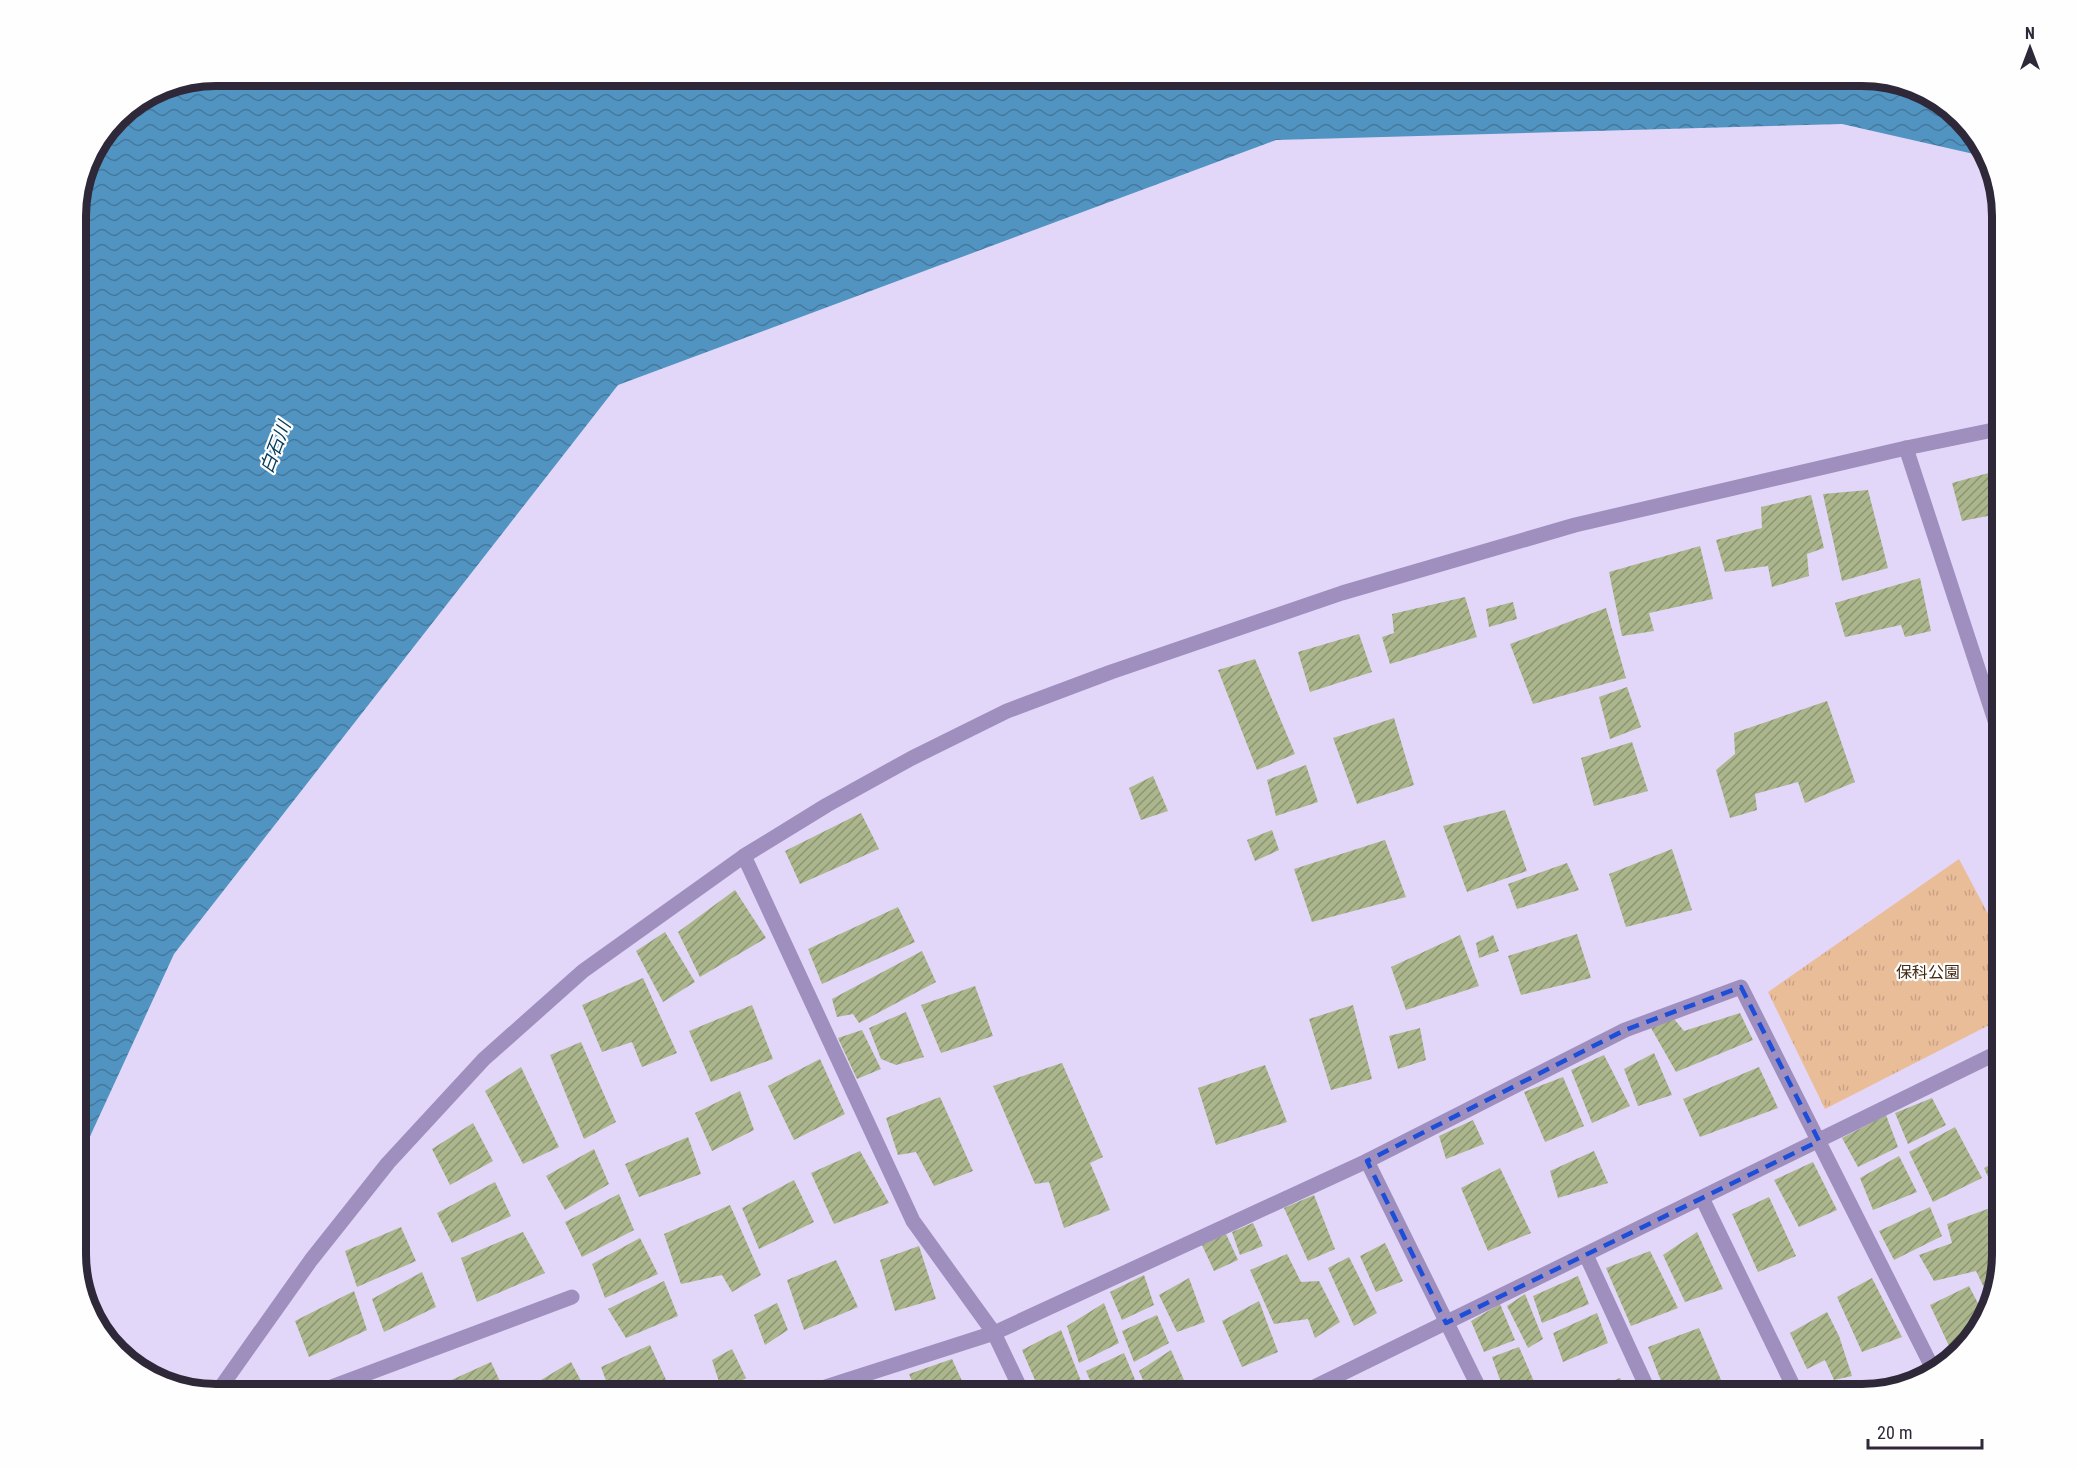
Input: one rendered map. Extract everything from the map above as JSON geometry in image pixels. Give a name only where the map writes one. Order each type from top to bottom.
[{"type":"street","points":[[222,1384],[311,1260],[388,1162],[484,1059],[583,971],[744,856],[827,804],[912,758],[1006,711],[1111,672],[1342,593],[1575,525],[1992,430]]},
{"type":"street","points":[[1906,448],[1992,711]]},
{"type":"street","points":[[744,856],[913,1221],[994,1333],[1018,1384]]},
{"type":"street","points":[[835,1384],[994,1333],[1367,1161],[1624,1030],[1741,987],[1931,1364]]},
{"type":"street","points":[[1336,1384],[1446,1323],[1992,1055]]},
{"type":"street","points":[[1367,1161],[1477,1384]]},
{"type":"street","points":[[1702,1198],[1792,1384]]},
{"type":"street","points":[[1586,1255],[1645,1384]]},
{"type":"street","points":[[339,1384],[572,1297]]},
{"type":"highlighted area","points":[[1741,987],[1819,1141],[1446,1323],[1367,1161],[1625,1030]]},
{"type":"green space","name":"保科公園","points":[[1959,859],[1992,921],[1992,1024],[1825,1109],[1768,992]]},
{"type":"water","name":"白石川","points":[[215,86],[1863,86],[1904,92],[1935,107],[1966,136],[1977,155],[1842,124],[1276,140],[618,385],[174,954],[86,1145],[86,207],[95,166],[112,136],[136,112],[166,95],[190,88]]},
{"type":"building","points":[[1992,472],[1992,515],[1962,521],[1952,483]]},
{"type":"building","points":[[1868,490],[1888,568],[1842,581],[1823,494]]},
{"type":"building","points":[[1811,495],[1824,548],[1807,554],[1809,576],[1772,587],[1768,566],[1725,572],[1716,540],[1762,528],[1761,507]]},
{"type":"building","points":[[1700,546],[1713,599],[1649,613],[1654,631],[1622,636],[1609,572]]},
{"type":"building","points":[[1920,578],[1931,631],[1905,637],[1901,625],[1845,637],[1835,603]]},
{"type":"building","points":[[1465,597],[1477,637],[1390,664],[1382,637],[1394,633],[1392,614]]},
{"type":"building","points":[[1513,602],[1517,619],[1489,627],[1486,609]]},
{"type":"building","points":[[1606,608],[1626,678],[1533,704],[1510,644]]},
{"type":"building","points":[[1359,634],[1372,672],[1310,692],[1298,652]]},
{"type":"building","points":[[1255,659],[1295,754],[1257,770],[1218,670]]},
{"type":"building","points":[[1627,687],[1641,727],[1610,739],[1599,697]]},
{"type":"building","points":[[1827,701],[1855,782],[1805,803],[1798,782],[1755,794],[1757,810],[1730,818],[1716,770],[1735,754],[1734,733]]},
{"type":"building","points":[[1394,718],[1414,785],[1357,804],[1333,738]]},
{"type":"building","points":[[1632,742],[1648,791],[1594,806],[1581,758]]},
{"type":"building","points":[[1306,765],[1318,802],[1276,816],[1267,780]]},
{"type":"building","points":[[1153,776],[1168,811],[1141,820],[1129,788]]},
{"type":"building","points":[[1505,810],[1527,871],[1467,892],[1443,826]]},
{"type":"building","points":[[861,813],[879,849],[800,884],[785,851]]},
{"type":"building","points":[[1272,830],[1279,850],[1255,861],[1247,840]]},
{"type":"building","points":[[1385,840],[1406,897],[1312,922],[1294,869]]},
{"type":"building","points":[[1672,849],[1692,910],[1626,927],[1609,874]]},
{"type":"building","points":[[1567,863],[1579,890],[1517,909],[1508,884]]},
{"type":"building","points":[[735,890],[766,938],[700,977],[678,932]]},
{"type":"building","points":[[898,907],[915,942],[822,984],[808,949]]},
{"type":"building","points":[[665,932],[695,982],[663,1002],[636,951]]},
{"type":"building","points":[[1577,934],[1591,978],[1521,995],[1508,956]]},
{"type":"building","points":[[1460,935],[1479,986],[1406,1010],[1391,967]]},
{"type":"building","points":[[1493,935],[1499,951],[1479,958],[1476,943]]},
{"type":"building","points":[[922,951],[936,982],[859,1023],[853,1014],[837,1017],[832,999]]},
{"type":"building","points":[[643,978],[677,1053],[642,1067],[632,1042],[602,1052],[582,1005]]},
{"type":"building","points":[[975,986],[993,1036],[941,1053],[921,1005]]},
{"type":"building","points":[[752,1005],[773,1059],[711,1082],[689,1031]]},
{"type":"building","points":[[1353,1005],[1372,1079],[1331,1090],[1309,1019]]},
{"type":"building","points":[[906,1012],[924,1057],[896,1065],[881,1059],[869,1028]]},
{"type":"building","points":[[1740,1013],[1753,1040],[1676,1072],[1651,1028],[1674,1019],[1684,1031]]},
{"type":"building","points":[[1420,1028],[1426,1060],[1398,1069],[1389,1036]]},
{"type":"building","points":[[862,1030],[881,1069],[857,1079],[838,1038]]},
{"type":"building","points":[[581,1042],[616,1122],[584,1139],[550,1055]]},
{"type":"building","points":[[1654,1053],[1672,1095],[1638,1106],[1624,1069]]},
{"type":"building","points":[[1604,1055],[1630,1106],[1592,1123],[1571,1070]]},
{"type":"building","points":[[820,1059],[845,1114],[794,1140],[768,1086]]},
{"type":"building","points":[[1062,1063],[1103,1157],[1090,1163],[1110,1210],[1064,1228],[1049,1182],[1035,1184],[993,1086]]},
{"type":"building","points":[[1265,1065],[1287,1122],[1216,1145],[1198,1088]]},
{"type":"building","points":[[521,1067],[559,1147],[523,1164],[485,1091]]},
{"type":"building","points":[[1759,1067],[1778,1108],[1700,1137],[1683,1099]]},
{"type":"building","points":[[1563,1077],[1584,1126],[1545,1142],[1524,1092]]},
{"type":"building","points":[[740,1091],[754,1130],[712,1151],[695,1113]]},
{"type":"building","points":[[940,1097],[973,1171],[934,1186],[916,1152],[898,1155],[886,1118]]},
{"type":"building","points":[[1932,1098],[1946,1125],[1908,1144],[1895,1113]]},
{"type":"building","points":[[1886,1115],[1898,1147],[1858,1167],[1842,1138]]},
{"type":"building","points":[[1473,1120],[1484,1144],[1446,1159],[1439,1136]]},
{"type":"building","points":[[473,1123],[493,1161],[450,1185],[432,1149]]},
{"type":"building","points":[[1955,1127],[1982,1178],[1933,1202],[1909,1152]]},
{"type":"building","points":[[688,1137],[701,1174],[639,1197],[625,1164]]},
{"type":"building","points":[[594,1149],[609,1184],[565,1210],[546,1176]]},
{"type":"building","points":[[860,1151],[889,1203],[834,1224],[811,1173]]},
{"type":"building","points":[[1594,1151],[1608,1183],[1558,1198],[1550,1171]]},
{"type":"building","points":[[1899,1156],[1917,1192],[1873,1210],[1860,1178]]},
{"type":"building","points":[[1813,1162],[1837,1210],[1799,1227],[1774,1180]]},
{"type":"building","points":[[1992,1163],[1992,1185],[1984,1168]]},
{"type":"building","points":[[1500,1168],[1531,1233],[1488,1251],[1461,1188]]},
{"type":"building","points":[[794,1180],[814,1222],[759,1249],[742,1208]]},
{"type":"building","points":[[495,1182],[511,1216],[452,1243],[437,1213]]},
{"type":"building","points":[[619,1194],[634,1230],[582,1257],[565,1222]]},
{"type":"building","points":[[1314,1195],[1335,1249],[1308,1261],[1284,1208]]},
{"type":"building","points":[[1769,1197],[1796,1256],[1758,1272],[1732,1214]]},
{"type":"building","points":[[730,1205],[761,1275],[732,1292],[722,1275],[681,1284],[664,1234]]},
{"type":"building","points":[[1930,1207],[1942,1236],[1894,1260],[1879,1231]]},
{"type":"building","points":[[1990,1208],[1992,1212],[1992,1254],[1987,1293],[1976,1271],[1934,1281],[1919,1255],[1952,1243],[1947,1224]]},
{"type":"building","points":[[1253,1223],[1263,1246],[1240,1255],[1232,1232]]},
{"type":"building","points":[[401,1227],[416,1261],[357,1287],[345,1251]]},
{"type":"building","points":[[523,1232],[545,1273],[477,1302],[461,1258]]},
{"type":"building","points":[[1697,1232],[1723,1289],[1685,1302],[1663,1255]]},
{"type":"building","points":[[1226,1234],[1238,1260],[1214,1271],[1202,1245]]},
{"type":"building","points":[[640,1238],[658,1274],[605,1298],[592,1264]]},
{"type":"building","points":[[1385,1243],[1403,1281],[1376,1292],[1360,1256]]},
{"type":"building","points":[[919,1246],[936,1299],[895,1311],[880,1260]]},
{"type":"building","points":[[1650,1251],[1678,1308],[1631,1326],[1606,1268]]},
{"type":"building","points":[[1287,1254],[1301,1282],[1319,1281],[1340,1322],[1315,1338],[1308,1319],[1274,1324],[1250,1270]]},
{"type":"building","points":[[1349,1257],[1377,1313],[1354,1326],[1328,1268]]},
{"type":"building","points":[[836,1260],[858,1307],[804,1330],[787,1280]]},
{"type":"building","points":[[422,1272],[436,1307],[384,1332],[372,1299]]},
{"type":"building","points":[[1144,1275],[1154,1305],[1122,1320],[1110,1292]]},
{"type":"building","points":[[1578,1276],[1589,1304],[1542,1323],[1533,1296]]},
{"type":"building","points":[[1189,1278],[1205,1322],[1177,1332],[1159,1295]]},
{"type":"building","points":[[1872,1278],[1902,1337],[1862,1352],[1837,1297]]},
{"type":"building","points":[[664,1281],[678,1316],[626,1338],[608,1309]]},
{"type":"building","points":[[1969,1286],[1980,1308],[1971,1326],[1950,1348],[1930,1305]]},
{"type":"building","points":[[354,1291],[367,1330],[309,1357],[295,1321]]},
{"type":"building","points":[[1525,1294],[1543,1339],[1528,1348],[1507,1306]]},
{"type":"building","points":[[1259,1301],[1278,1352],[1242,1367],[1222,1321]]},
{"type":"building","points":[[777,1303],[788,1330],[765,1345],[754,1315]]},
{"type":"building","points":[[1104,1303],[1119,1343],[1079,1363],[1067,1326]]},
{"type":"building","points":[[1500,1304],[1515,1340],[1484,1352],[1471,1321]]},
{"type":"building","points":[[1827,1312],[1839,1336],[1852,1376],[1834,1380],[1825,1360],[1807,1369],[1790,1333]]},
{"type":"building","points":[[1597,1313],[1608,1343],[1563,1362],[1553,1333]]},
{"type":"building","points":[[1157,1315],[1169,1343],[1134,1362],[1122,1331]]},
{"type":"building","points":[[1699,1328],[1723,1384],[1662,1384],[1648,1347]]},
{"type":"building","points":[[1061,1330],[1082,1384],[1037,1384],[1022,1350]]},
{"type":"building","points":[[650,1345],[668,1384],[607,1384],[601,1367]]},
{"type":"building","points":[[1519,1347],[1535,1384],[1501,1384],[1492,1357]]},
{"type":"building","points":[[732,1349],[746,1378],[735,1384],[720,1384],[712,1360]]},
{"type":"building","points":[[1171,1350],[1186,1384],[1145,1384],[1139,1371]]},
{"type":"building","points":[[1124,1353],[1137,1384],[1092,1384],[1086,1371]]},
{"type":"building","points":[[952,1359],[963,1384],[913,1384],[909,1374]]},
{"type":"building","points":[[491,1362],[501,1384],[443,1384]]},
{"type":"building","points":[[571,1362],[583,1384],[534,1384]]},
{"type":"building","points":[[1620,1378],[1623,1384],[1605,1384]]}]
